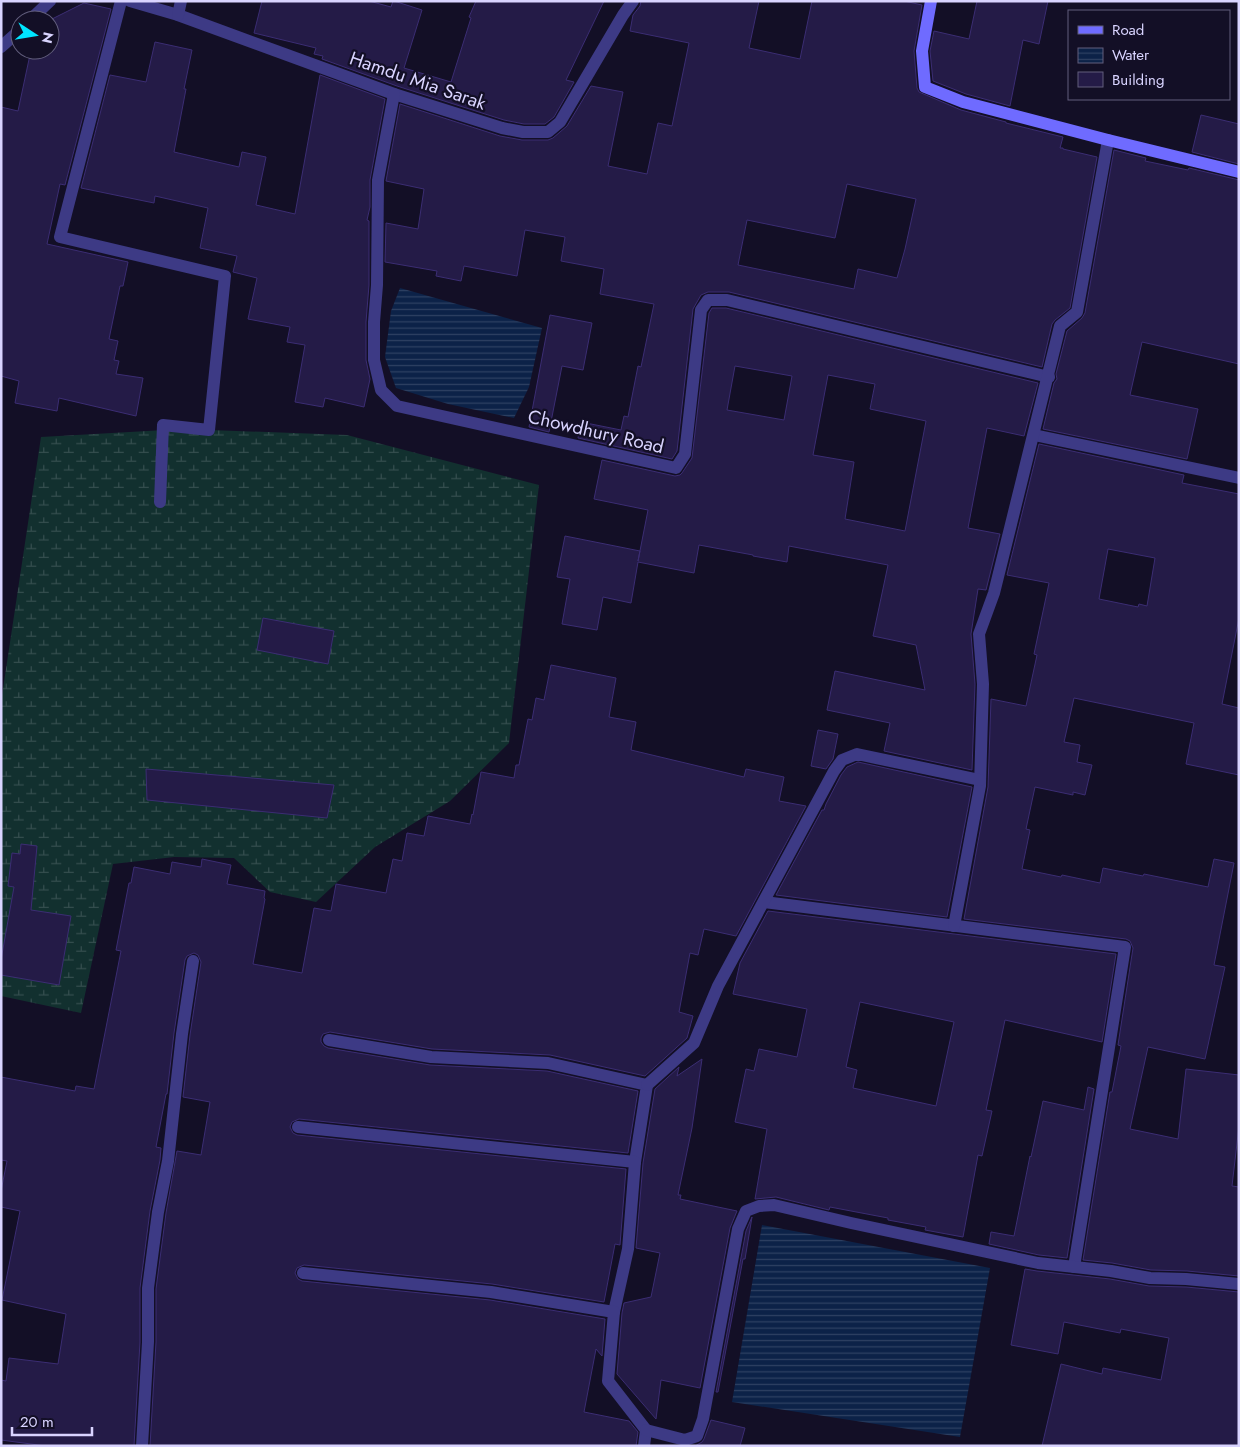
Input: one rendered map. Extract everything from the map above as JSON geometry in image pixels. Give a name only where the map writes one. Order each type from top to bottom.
[{"type":"street","points":[[41,10],[50,1]]},
{"type":"street","points":[[121,1],[60,237],[225,276],[209,430],[163,425],[160,502]]},
{"type":"street","name":"Hamdu Mia Sarak","points":[[130,1],[178,15],[394,94],[502,128],[523,132],[548,132],[560,122],[633,1]]},
{"type":"street","points":[[178,15],[181,1]]},
{"type":"street","points":[[931,1],[922,51],[925,87],[963,102],[1239,172]]},
{"type":"street","name":"Chowdhury Road","points":[[394,94],[378,180],[374,360],[381,390],[397,406],[676,468],[685,454],[701,310],[708,300],[727,300],[1049,377]]},
{"type":"street","points":[[954,926],[980,786],[982,684],[979,634],[994,593],[1049,377],[1060,326],[1077,312],[1108,140]]},
{"type":"street","points":[[1034,436],[1239,478]]},
{"type":"street","points":[[980,780],[857,754],[842,760],[834,771],[718,986],[694,1043],[647,1085],[635,1162],[628,1249],[614,1312],[608,1381],[646,1430],[685,1440],[697,1436],[703,1419],[738,1229],[746,1211],[759,1206],[774,1205],[851,1224],[1038,1263],[1111,1271],[1150,1278],[1239,1284]]},
{"type":"street","points":[[764,902],[1125,947],[1074,1267]]},
{"type":"street","points":[[142,1446],[147,1360],[148,1288],[158,1212],[168,1161],[182,1034],[193,961]]},
{"type":"street","points":[[329,1040],[431,1057],[548,1063],[647,1085]]},
{"type":"street","points":[[298,1127],[635,1162]]},
{"type":"street","points":[[303,1273],[491,1292],[614,1312]]},
{"type":"street","points":[[644,1446],[646,1430]]},
{"type":"green space","points":[[183,429],[347,435],[539,485],[509,743],[450,801],[375,847],[316,902],[270,892],[234,858],[174,857],[113,864],[81,1013],[1,996],[1,702],[41,437]]},
{"type":"water","points":[[400,288],[542,328],[529,387],[514,418],[448,404],[396,388],[385,357],[391,311]]},
{"type":"water","points":[[762,1225],[990,1268],[960,1437],[732,1402]]},
{"type":"building","points":[[262,1],[369,1],[391,7],[394,1],[422,10],[404,68],[451,82],[471,18],[469,17],[476,1],[604,1],[566,80],[574,82],[554,117],[545,124],[524,124],[504,120],[397,86],[322,59],[323,56],[314,54],[316,48],[254,33]]},
{"type":"building","points":[[641,1],[759,1],[749,48],[800,59],[812,1],[904,1],[922,5],[914,51],[917,88],[919,92],[961,110],[1063,137],[1060,148],[1097,157],[1070,308],[1052,324],[1042,367],[729,292],[708,292],[701,295],[693,309],[677,451],[672,459],[578,438],[581,422],[621,430],[624,416],[628,417],[638,366],[641,367],[654,304],[600,294],[604,269],[561,261],[565,237],[525,230],[517,276],[464,266],[461,281],[436,276],[437,271],[385,262],[386,223],[418,229],[424,189],[386,181],[400,104],[500,136],[522,140],[548,140],[567,126],[591,86],[623,92],[608,166],[647,174],[658,123],[672,126],[689,43],[630,31],[633,15],[640,6]],"holes":[[[847,184],[916,199],[897,278],[858,269],[854,289],[738,265],[747,220],[835,238]]]},
{"type":"building","points":[[977,1],[1048,1],[1039,44],[1023,40],[1010,106],[966,94],[933,81],[930,51],[934,31],[969,39]]},
{"type":"building","points":[[84,3],[111,9],[65,185],[60,184],[47,244],[128,262],[123,286],[120,286],[109,339],[118,341],[114,360],[119,361],[116,374],[143,378],[136,416],[59,398],[57,411],[15,403],[19,381],[1,376],[1,107],[18,111],[29,60],[60,60],[60,15]]},
{"type":"building","points":[[155,42],[192,50],[174,152],[239,167],[242,152],[266,157],[256,205],[295,214],[320,75],[385,99],[370,180],[370,207],[367,220],[369,221],[369,285],[366,322],[366,360],[370,379],[364,407],[325,398],[323,407],[295,402],[305,345],[287,342],[290,327],[248,319],[257,278],[233,272],[237,256],[200,248],[208,208],[155,196],[154,203],[81,188],[110,75],[146,82]]},
{"type":"building","points":[[1201,115],[1239,124],[1239,164],[1192,152]]},
{"type":"building","points":[[1114,150],[1146,158],[1145,161],[1188,170],[1189,168],[1239,180],[1239,364],[1142,342],[1130,395],[1198,409],[1187,459],[1043,429],[1054,383],[1057,379],[1056,374],[1067,331],[1085,313]]},
{"type":"building","points":[[712,308],[726,308],[1038,383],[1024,436],[987,428],[968,528],[1000,534],[986,590],[978,589],[971,634],[975,684],[972,770],[884,751],[890,723],[827,710],[835,671],[925,690],[916,645],[873,636],[888,565],[789,546],[787,562],[699,545],[694,573],[638,562],[631,603],[603,597],[597,630],[562,624],[570,579],[557,577],[565,536],[640,551],[648,510],[594,499],[602,460],[675,476],[682,473],[692,458],[709,313]],"holes":[[[735,366],[792,376],[784,420],[727,410]],[[828,375],[875,384],[870,409],[926,421],[905,531],[845,519],[854,462],[813,455]]]},
{"type":"building","points":[[550,315],[592,323],[583,370],[562,366],[549,432],[529,427]]},
{"type":"building","points":[[1039,444],[1184,475],[1182,483],[1239,494],[1239,618],[1222,704],[1239,708],[1239,775],[1186,764],[1194,723],[1074,698],[1064,742],[1080,745],[1077,762],[1092,765],[1085,795],[1073,792],[1073,795],[1035,787],[1026,829],[1030,830],[1022,869],[1100,883],[1103,868],[1208,887],[1214,859],[1234,863],[1214,965],[1225,967],[1205,1059],[1148,1047],[1130,1129],[1178,1139],[1186,1069],[1239,1075],[1239,1126],[1232,1186],[1239,1187],[1239,1276],[1151,1270],[1083,1260],[1110,1092],[1112,1092],[1121,1046],[1118,1045],[1133,948],[1130,941],[964,919],[988,787],[991,699],[1026,706],[1037,655],[1034,654],[1049,583],[1007,575]],"holes":[[[1108,549],[1155,558],[1147,606],[1139,604],[1138,607],[1099,599]]]},
{"type":"building","points":[[263,618],[334,631],[328,664],[257,650]]},
{"type":"building","points":[[551,665],[616,678],[609,717],[636,722],[631,750],[744,777],[746,769],[784,777],[779,801],[806,806],[736,936],[704,929],[698,955],[690,953],[679,1012],[693,1016],[687,1038],[645,1076],[550,1055],[432,1049],[330,1032],[323,1034],[321,1042],[328,1048],[430,1065],[547,1071],[638,1091],[628,1153],[299,1119],[292,1122],[290,1127],[293,1133],[297,1135],[626,1169],[620,1245],[615,1244],[604,1302],[492,1284],[304,1265],[297,1268],[295,1273],[298,1279],[302,1281],[490,1300],[605,1319],[602,1356],[596,1349],[584,1412],[629,1421],[638,1432],[636,1446],[150,1446],[156,1342],[156,1289],[166,1213],[177,1151],[201,1155],[210,1102],[183,1097],[201,962],[198,955],[194,953],[187,956],[185,960],[167,1094],[156,1147],[161,1148],[160,1160],[150,1211],[140,1288],[140,1342],[134,1446],[46,1446],[1,1440],[1,1380],[6,1381],[9,1358],[58,1364],[66,1314],[2,1300],[20,1211],[1,1207],[1,1191],[7,1161],[1,1160],[1,1077],[75,1091],[76,1086],[94,1089],[121,951],[116,950],[134,867],[170,874],[172,862],[201,867],[202,859],[231,865],[227,884],[265,891],[253,964],[302,973],[314,908],[331,911],[336,884],[386,893],[393,859],[402,861],[407,833],[424,836],[428,816],[470,824],[481,772],[514,778],[516,765],[519,765],[528,719],[532,720],[536,698],[544,700]]},
{"type":"building","points":[[818,730],[838,734],[833,759],[826,769],[811,766]]},
{"type":"building","points":[[858,762],[972,787],[947,917],[776,895],[822,810],[824,810],[841,775],[847,767]]},
{"type":"building","points":[[146,769],[334,785],[327,818],[147,800]]},
{"type":"building","points":[[21,844],[37,846],[31,910],[71,916],[59,985],[1,975],[1,960],[14,887],[8,886],[12,853],[20,854]]},
{"type":"building","points":[[768,911],[1116,954],[1102,1042],[1005,1020],[986,1110],[992,1111],[982,1156],[978,1155],[963,1237],[925,1230],[926,1227],[888,1220],[888,1218],[830,1207],[829,1210],[776,1197],[755,1199],[767,1129],[735,1122],[746,1069],[754,1071],[759,1049],[797,1057],[807,1009],[733,994],[740,963]],"holes":[[[860,1002],[954,1022],[936,1106],[853,1088],[857,1070],[846,1067]]]},
{"type":"building","points":[[702,1059],[692,1128],[678,1195],[681,1195],[680,1199],[737,1211],[730,1228],[700,1388],[661,1380],[656,1419],[617,1374],[622,1313],[624,1303],[651,1297],[660,1253],[636,1248],[643,1163],[655,1089],[679,1067],[677,1076]]},
{"type":"building","points":[[1088,1087],[1094,1089],[1067,1258],[1039,1255],[989,1244],[991,1232],[1014,1236],[1043,1101],[1084,1110]]},
{"type":"building","points":[[752,1217],[718,1392],[716,1392],[746,1231]]},
{"type":"building","points":[[1025,1269],[1110,1279],[1149,1286],[1239,1292],[1239,1446],[1042,1446],[1061,1364],[1102,1374],[1103,1368],[1161,1380],[1169,1338],[1121,1329],[1120,1333],[1064,1322],[1058,1354],[1011,1345]]},
{"type":"building","points":[[711,1420],[745,1428],[740,1446],[695,1446],[704,1439]]}]
